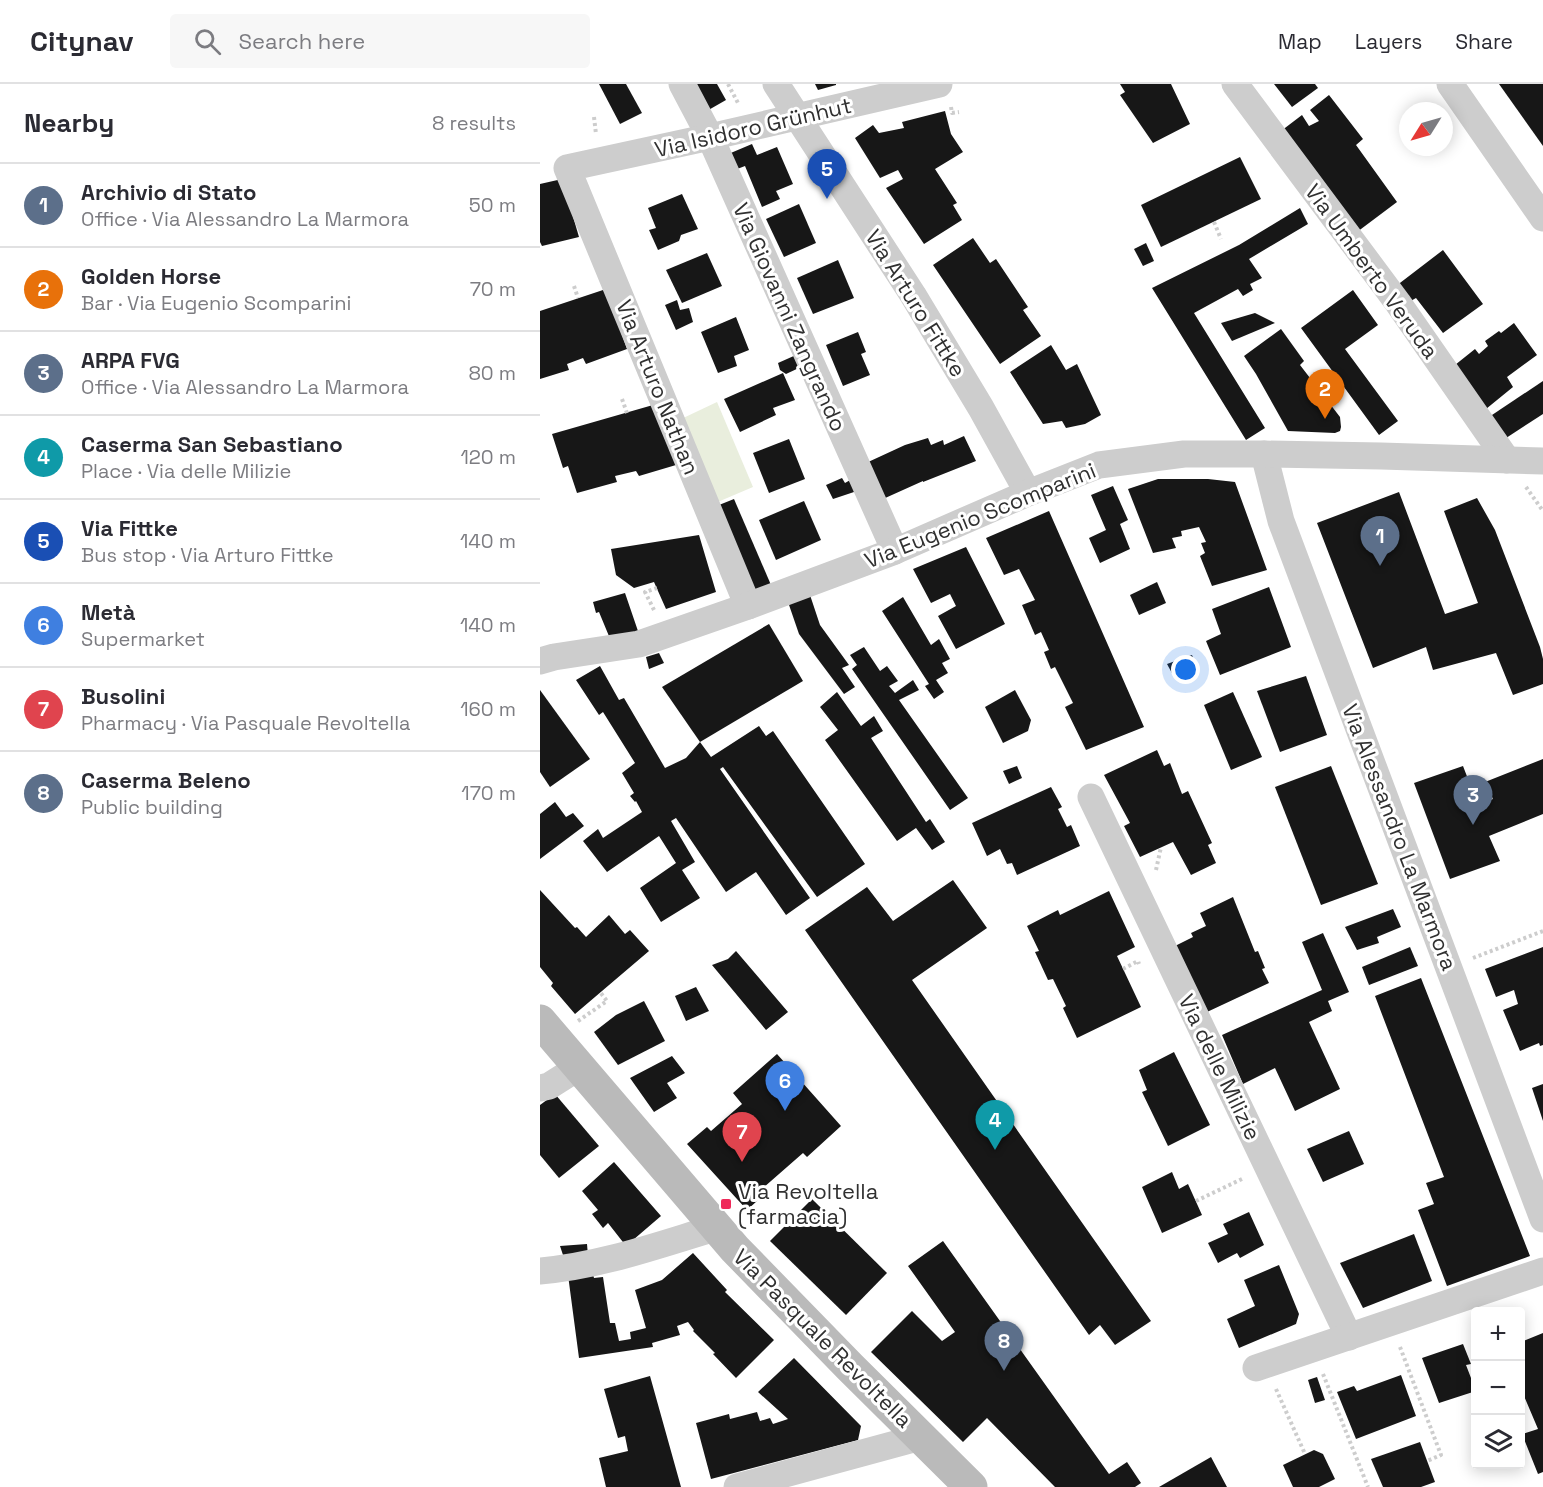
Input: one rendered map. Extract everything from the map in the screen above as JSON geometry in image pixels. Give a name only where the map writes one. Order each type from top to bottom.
[{"type":"main road","name":"Via Pasquale Revoltella","points":[[540,1021],[716,1228],[850,1367],[971,1487]]},
{"type":"street","name":"Via Giovanni Zangrando","points":[[682,84],[710,137],[895,551]]},
{"type":"street","name":"Via Arturo Fittke","points":[[776,84],[914,295],[1028,493]]},
{"type":"street","name":"Via Isidoro Grünhut","points":[[567,168],[939,84]]},
{"type":"street","name":"Via Umberto Veruda","points":[[1235,84],[1398,303],[1507,460]]},
{"type":"street","points":[[1449,84],[1543,218]]},
{"type":"street","name":"Via Arturo Nathan","points":[[567,168],[748,606]]},
{"type":"street","name":"Via Eugenio Scomparini","points":[[540,661],[639,644],[748,606],[895,551],[1099,465],[1184,454],[1543,461]]},
{"type":"street","name":"Via Alessandro La Marmora","points":[[1264,454],[1281,521],[1543,1219]]},
{"type":"street","name":"Via delle Milizie","points":[[1091,797],[1349,1337]]},
{"type":"street","points":[[540,1088],[549,1086],[579,1068]]},
{"type":"street","points":[[540,1271],[561,1269],[633,1253],[716,1228]]},
{"type":"street","points":[[1256,1368],[1543,1271]]},
{"type":"street","points":[[737,1487],[921,1437]]},
{"type":"path","points":[[1214,222],[1221,239]]},
{"type":"path","points":[[574,286],[578,298]]},
{"type":"path","points":[[622,399],[627,413]]},
{"type":"path","points":[[1524,484],[1543,511]]},
{"type":"path","points":[[1469,960],[1543,931]]},
{"type":"path","points":[[575,1024],[607,1001],[600,993]]},
{"type":"path","points":[[1196,1201],[1267,1166]]},
{"type":"path","points":[[1399,1345],[1441,1455],[1427,1461]]},
{"type":"path","points":[[1321,1370],[1368,1487]]},
{"type":"path","points":[[1276,1389],[1305,1454]]},
{"type":"green space","points":[[717,402],[753,487],[713,504],[679,420]]},
{"type":"building","points":[[599,84],[626,84],[642,113],[620,124]]},
{"type":"building","points":[[690,84],[717,84],[726,100],[705,112]]},
{"type":"building","points":[[815,84],[836,84],[836,85],[818,90]]},
{"type":"building","points":[[1120,84],[1171,84],[1190,124],[1153,143],[1120,95],[1125,92]]},
{"type":"building","points":[[1274,84],[1315,84],[1318,88],[1292,107]]},
{"type":"building","points":[[1499,84],[1543,84],[1543,146]]},
{"type":"building","points":[[1329,95],[1363,139],[1356,145],[1397,202],[1357,232],[1281,131],[1302,115],[1309,126],[1319,121],[1310,110]]},
{"type":"building","points":[[945,111],[951,134],[963,152],[935,169],[957,203],[953,205],[962,220],[924,244],[886,188],[903,179],[898,170],[880,178],[855,138],[873,125],[879,133],[904,128],[902,122]]},
{"type":"building","points":[[752,144],[757,155],[777,147],[793,184],[776,191],[780,199],[762,207],[745,166],[732,171],[726,155]]},
{"type":"building","points":[[1240,157],[1261,199],[1161,247],[1141,205]]},
{"type":"building","points":[[562,179],[579,237],[542,246],[540,242],[540,184]]},
{"type":"building","points":[[682,194],[698,229],[681,235],[679,241],[658,250],[649,230],[656,228],[648,208]]},
{"type":"building","points":[[799,204],[816,243],[784,257],[766,219]]},
{"type":"building","points":[[1300,208],[1308,224],[1249,259],[1262,278],[1250,284],[1253,290],[1243,296],[1238,289],[1194,313],[1265,428],[1246,440],[1152,288],[1239,245]]},
{"type":"building","points":[[973,238],[990,263],[996,259],[1028,307],[1023,310],[1041,336],[1000,364],[933,265]]},
{"type":"building","points":[[1146,243],[1154,261],[1143,266],[1134,249]]},
{"type":"building","points":[[1443,250],[1483,304],[1443,333],[1416,298],[1409,302],[1396,286]]},
{"type":"building","points":[[707,253],[722,286],[682,303],[666,270]]},
{"type":"building","points":[[838,260],[854,298],[813,314],[797,278]]},
{"type":"building","points":[[606,289],[627,349],[586,364],[583,358],[567,364],[569,370],[540,379],[540,311]]},
{"type":"building","points":[[1353,290],[1378,325],[1345,349],[1398,421],[1379,435],[1301,328]]},
{"type":"building","points":[[677,300],[680,310],[689,308],[693,322],[676,330],[665,305]]},
{"type":"building","points":[[1255,313],[1275,323],[1232,341],[1221,323]]},
{"type":"building","points":[[736,317],[749,350],[734,356],[737,366],[718,373],[701,332]]},
{"type":"building","points":[[1514,323],[1537,355],[1507,377],[1513,387],[1486,409],[1455,365],[1475,349],[1479,354],[1488,346],[1485,341]]},
{"type":"building","points":[[1281,329],[1304,361],[1300,365],[1340,417],[1340,431],[1335,433],[1288,431],[1244,356]]},
{"type":"building","points":[[858,332],[866,352],[861,354],[870,375],[843,386],[826,345]]},
{"type":"building","points":[[1051,345],[1066,370],[1077,364],[1101,415],[1085,424],[1066,428],[1062,421],[1043,424],[1010,372]]},
{"type":"building","points":[[796,355],[801,367],[786,374],[780,370],[778,363]]},
{"type":"building","points":[[783,373],[795,400],[773,408],[776,415],[740,432],[724,399]]},
{"type":"building","points":[[1543,381],[1543,414],[1503,440],[1489,417]]},
{"type":"building","points":[[653,405],[676,465],[639,476],[636,471],[615,476],[617,482],[577,493],[568,466],[563,468],[552,434]]},
{"type":"building","points":[[964,436],[976,461],[883,499],[866,463],[905,445],[928,438],[931,445],[943,440],[944,445]]},
{"type":"building","points":[[789,439],[805,479],[769,493],[753,453]]},
{"type":"building","points":[[842,478],[845,483],[852,479],[857,491],[833,499],[826,485]]},
{"type":"building","points":[[1158,479],[1208,479],[1235,482],[1267,570],[1212,586],[1200,556],[1205,553],[1201,543],[1206,542],[1199,527],[1181,531],[1182,536],[1172,538],[1176,548],[1153,553],[1128,489]]},
{"type":"building","points":[[1113,486],[1128,520],[1120,524],[1130,549],[1100,563],[1089,538],[1106,530],[1091,495]]},
{"type":"building","points":[[1399,492],[1445,614],[1478,603],[1444,511],[1477,498],[1495,530],[1540,647],[1543,659],[1543,684],[1513,695],[1496,653],[1433,670],[1426,647],[1373,668],[1317,523]]},
{"type":"building","points":[[734,499],[771,585],[750,592],[714,507]]},
{"type":"building","points":[[804,501],[821,540],[776,560],[759,520]]},
{"type":"building","points":[[1049,511],[1144,727],[1086,750],[1065,707],[1073,703],[1055,667],[1051,669],[1044,652],[1049,650],[1041,632],[1035,635],[1022,605],[1035,600],[1019,569],[1004,575],[986,538]]},
{"type":"building","points":[[699,535],[716,592],[666,609],[654,582],[634,588],[616,575],[611,549]]},
{"type":"building","points":[[966,547],[1005,624],[956,649],[938,616],[956,606],[950,594],[931,603],[913,569]]},
{"type":"building","points":[[1157,582],[1166,603],[1139,615],[1130,595]]},
{"type":"building","points":[[1269,587],[1291,647],[1220,675],[1206,641],[1221,634],[1212,609]]},
{"type":"building","points":[[625,593],[639,634],[611,641],[599,612],[596,613],[593,602]]},
{"type":"building","points":[[810,595],[820,625],[849,665],[842,668],[855,687],[844,694],[799,634],[788,602]]},
{"type":"building","points":[[903,597],[931,645],[939,639],[950,659],[942,663],[948,673],[936,680],[944,692],[934,699],[925,686],[929,684],[882,611]]},
{"type":"building","points":[[769,624],[803,681],[700,742],[662,687]]},
{"type":"building","points":[[864,647],[880,671],[887,666],[898,681],[889,686],[895,693],[913,680],[919,690],[899,700],[968,798],[950,810],[852,669],[857,665],[850,655]]},
{"type":"building","points":[[659,653],[664,663],[649,669],[646,657]]},
{"type":"building","points":[[1192,655],[1196,666],[1173,675],[1167,664]]},
{"type":"building","points":[[600,666],[619,700],[624,698],[665,768],[686,758],[700,742],[711,757],[759,726],[766,736],[773,731],[865,864],[817,897],[723,767],[720,769],[810,898],[786,915],[756,872],[726,892],[676,818],[671,821],[695,862],[682,870],[700,898],[661,922],[640,888],[676,863],[659,836],[607,872],[583,841],[598,829],[603,838],[642,812],[630,796],[634,793],[622,773],[635,763],[603,712],[599,715],[576,680]]},
{"type":"building","points":[[1306,676],[1327,735],[1280,752],[1257,691]]},
{"type":"building","points":[[540,690],[590,759],[550,787],[540,772]]},
{"type":"building","points":[[1015,690],[1031,720],[1028,731],[1003,743],[985,707]]},
{"type":"building","points":[[837,692],[861,726],[874,716],[883,731],[871,738],[926,822],[930,819],[945,842],[932,850],[916,828],[897,841],[825,740],[838,730],[820,707]]},
{"type":"building","points":[[1233,692],[1262,757],[1231,770],[1204,705]]},
{"type":"building","points":[[1157,750],[1164,766],[1170,763],[1182,794],[1188,791],[1212,843],[1208,845],[1216,863],[1191,875],[1173,842],[1140,857],[1124,826],[1130,823],[1104,775]]},
{"type":"building","points":[[1543,759],[1543,814],[1489,836],[1500,861],[1450,879],[1414,783],[1463,766],[1478,805],[1493,799],[1485,782]]},
{"type":"building","points":[[1017,766],[1022,778],[1009,784],[1003,771]]},
{"type":"building","points":[[1331,766],[1378,884],[1321,905],[1275,787]]},
{"type":"building","points":[[1051,787],[1062,807],[1058,809],[1067,827],[1071,825],[1080,846],[1017,875],[1012,863],[1007,864],[1000,849],[987,856],[972,823]]},
{"type":"building","points":[[555,802],[566,817],[573,813],[584,826],[540,859],[540,814]]},
{"type":"building","points":[[953,880],[987,928],[912,980],[1151,1321],[1115,1345],[1100,1325],[1089,1335],[805,930],[867,887],[893,921]]},
{"type":"building","points":[[540,890],[586,937],[609,915],[625,934],[630,930],[649,951],[575,1014],[551,986],[553,983],[540,967]]},
{"type":"building","points":[[1109,891],[1135,947],[1117,956],[1141,1007],[1077,1038],[1063,1008],[1066,1006],[1053,979],[1048,980],[1035,952],[1039,951],[1027,926],[1058,910],[1060,915]]},
{"type":"building","points":[[1233,897],[1255,952],[1258,951],[1265,968],[1262,969],[1269,983],[1207,1012],[1175,946],[1193,937],[1191,933],[1206,926],[1200,913]]},
{"type":"building","points":[[1393,909],[1401,927],[1377,937],[1379,943],[1357,950],[1345,927]]},
{"type":"building","points":[[1323,933],[1349,992],[1328,1001],[1332,1011],[1309,1022],[1340,1089],[1295,1111],[1275,1068],[1243,1084],[1222,1035],[1322,990],[1302,942]]},
{"type":"building","points":[[1410,947],[1418,966],[1369,985],[1362,967]]},
{"type":"building","points":[[1543,947],[1543,1045],[1540,1046],[1539,1043],[1520,1051],[1503,1010],[1518,1004],[1514,990],[1496,997],[1485,969]]},
{"type":"building","points":[[736,951],[788,1012],[766,1030],[712,965],[728,959]]},
{"type":"building","points":[[1421,978],[1530,1256],[1447,1286],[1418,1210],[1434,1204],[1426,1183],[1444,1177],[1375,996]]},
{"type":"building","points":[[696,987],[709,1011],[686,1021],[675,996]]},
{"type":"building","points":[[644,1001],[665,1041],[618,1065],[594,1032],[616,1015]]},
{"type":"building","points":[[1174,1052],[1210,1125],[1168,1146],[1142,1092],[1147,1090],[1139,1070]]},
{"type":"building","points":[[777,1054],[841,1126],[807,1157],[803,1153],[763,1188],[766,1193],[747,1210],[687,1144],[707,1127],[711,1131],[742,1104],[733,1093]]},
{"type":"building","points":[[672,1056],[685,1073],[667,1083],[677,1098],[654,1112],[630,1078]]},
{"type":"building","points":[[1543,1084],[1543,1121],[1532,1088]]},
{"type":"building","points":[[555,1094],[599,1146],[559,1178],[540,1155],[540,1105]]},
{"type":"building","points":[[1349,1131],[1364,1164],[1323,1182],[1307,1149]]},
{"type":"building","points":[[614,1162],[661,1216],[626,1246],[608,1223],[603,1228],[592,1214],[598,1210],[582,1191]]},
{"type":"building","points":[[1172,1172],[1179,1189],[1188,1184],[1202,1215],[1162,1233],[1142,1187]]},
{"type":"building","points":[[812,1199],[887,1273],[846,1315],[770,1241]]},
{"type":"building","points":[[1249,1212],[1264,1245],[1240,1258],[1237,1253],[1218,1263],[1208,1243],[1228,1234],[1223,1224]]},
{"type":"building","points":[[1414,1234],[1432,1281],[1363,1308],[1340,1263]]},
{"type":"building","points":[[943,1241],[1109,1474],[1127,1462],[1141,1483],[1135,1487],[1055,1487],[987,1418],[963,1442],[871,1352],[912,1311],[942,1341],[955,1332],[908,1266]]},
{"type":"building","points":[[587,1244],[588,1256],[564,1258],[560,1246]]},
{"type":"building","points":[[693,1253],[727,1290],[725,1292],[774,1340],[736,1378],[693,1331],[688,1322],[677,1326],[680,1335],[652,1343],[653,1347],[579,1358],[568,1275],[592,1271],[594,1278],[603,1277],[610,1323],[615,1323],[619,1341],[631,1339],[630,1332],[646,1328],[635,1290],[662,1280]]},
{"type":"building","points":[[1279,1265],[1299,1314],[1296,1324],[1239,1348],[1227,1319],[1255,1306],[1244,1280]]},
{"type":"building","points":[[1543,1333],[1543,1472],[1538,1474],[1525,1442],[1525,1433],[1538,1429],[1525,1398],[1525,1340]]},
{"type":"building","points":[[1463,1344],[1471,1364],[1466,1365],[1471,1378],[1471,1393],[1439,1403],[1422,1358]]},
{"type":"building","points":[[794,1358],[861,1426],[858,1440],[711,1479],[696,1423],[729,1414],[730,1419],[757,1412],[760,1421],[770,1418],[773,1424],[788,1419],[758,1392]]},
{"type":"building","points":[[1401,1375],[1416,1416],[1356,1439],[1337,1392],[1354,1386],[1357,1391]]},
{"type":"building","points":[[650,1376],[681,1487],[606,1487],[599,1458],[628,1451],[625,1436],[618,1438],[604,1389]]},
{"type":"building","points":[[1317,1377],[1325,1400],[1315,1403],[1308,1380]]},
{"type":"building","points":[[1420,1442],[1435,1482],[1421,1487],[1383,1487],[1371,1459]]},
{"type":"building","points":[[1314,1450],[1323,1454],[1335,1479],[1319,1487],[1293,1487],[1283,1465]]},
{"type":"building","points":[[1211,1457],[1227,1487],[1159,1487]]},
{"type":"place","name":"Via Fittke","points":[[827,199]]},
{"type":"place","name":"Golden Horse","points":[[1325,419]]},
{"type":"place","name":"Archivio di Stato","points":[[1380,566]]},
{"type":"place","name":"ARPA FVG","points":[[1473,825]]},
{"type":"place","name":"Metà","points":[[785,1111]]},
{"type":"place","name":"Caserma San Sebastiano","points":[[995,1150]]},
{"type":"place","name":"Busolini","points":[[742,1162]]},
{"type":"place","name":"Via Revoltella (farmacia)","points":[[726,1204]]},
{"type":"place","name":"Caserma Beleno","points":[[1004,1371]]}]
